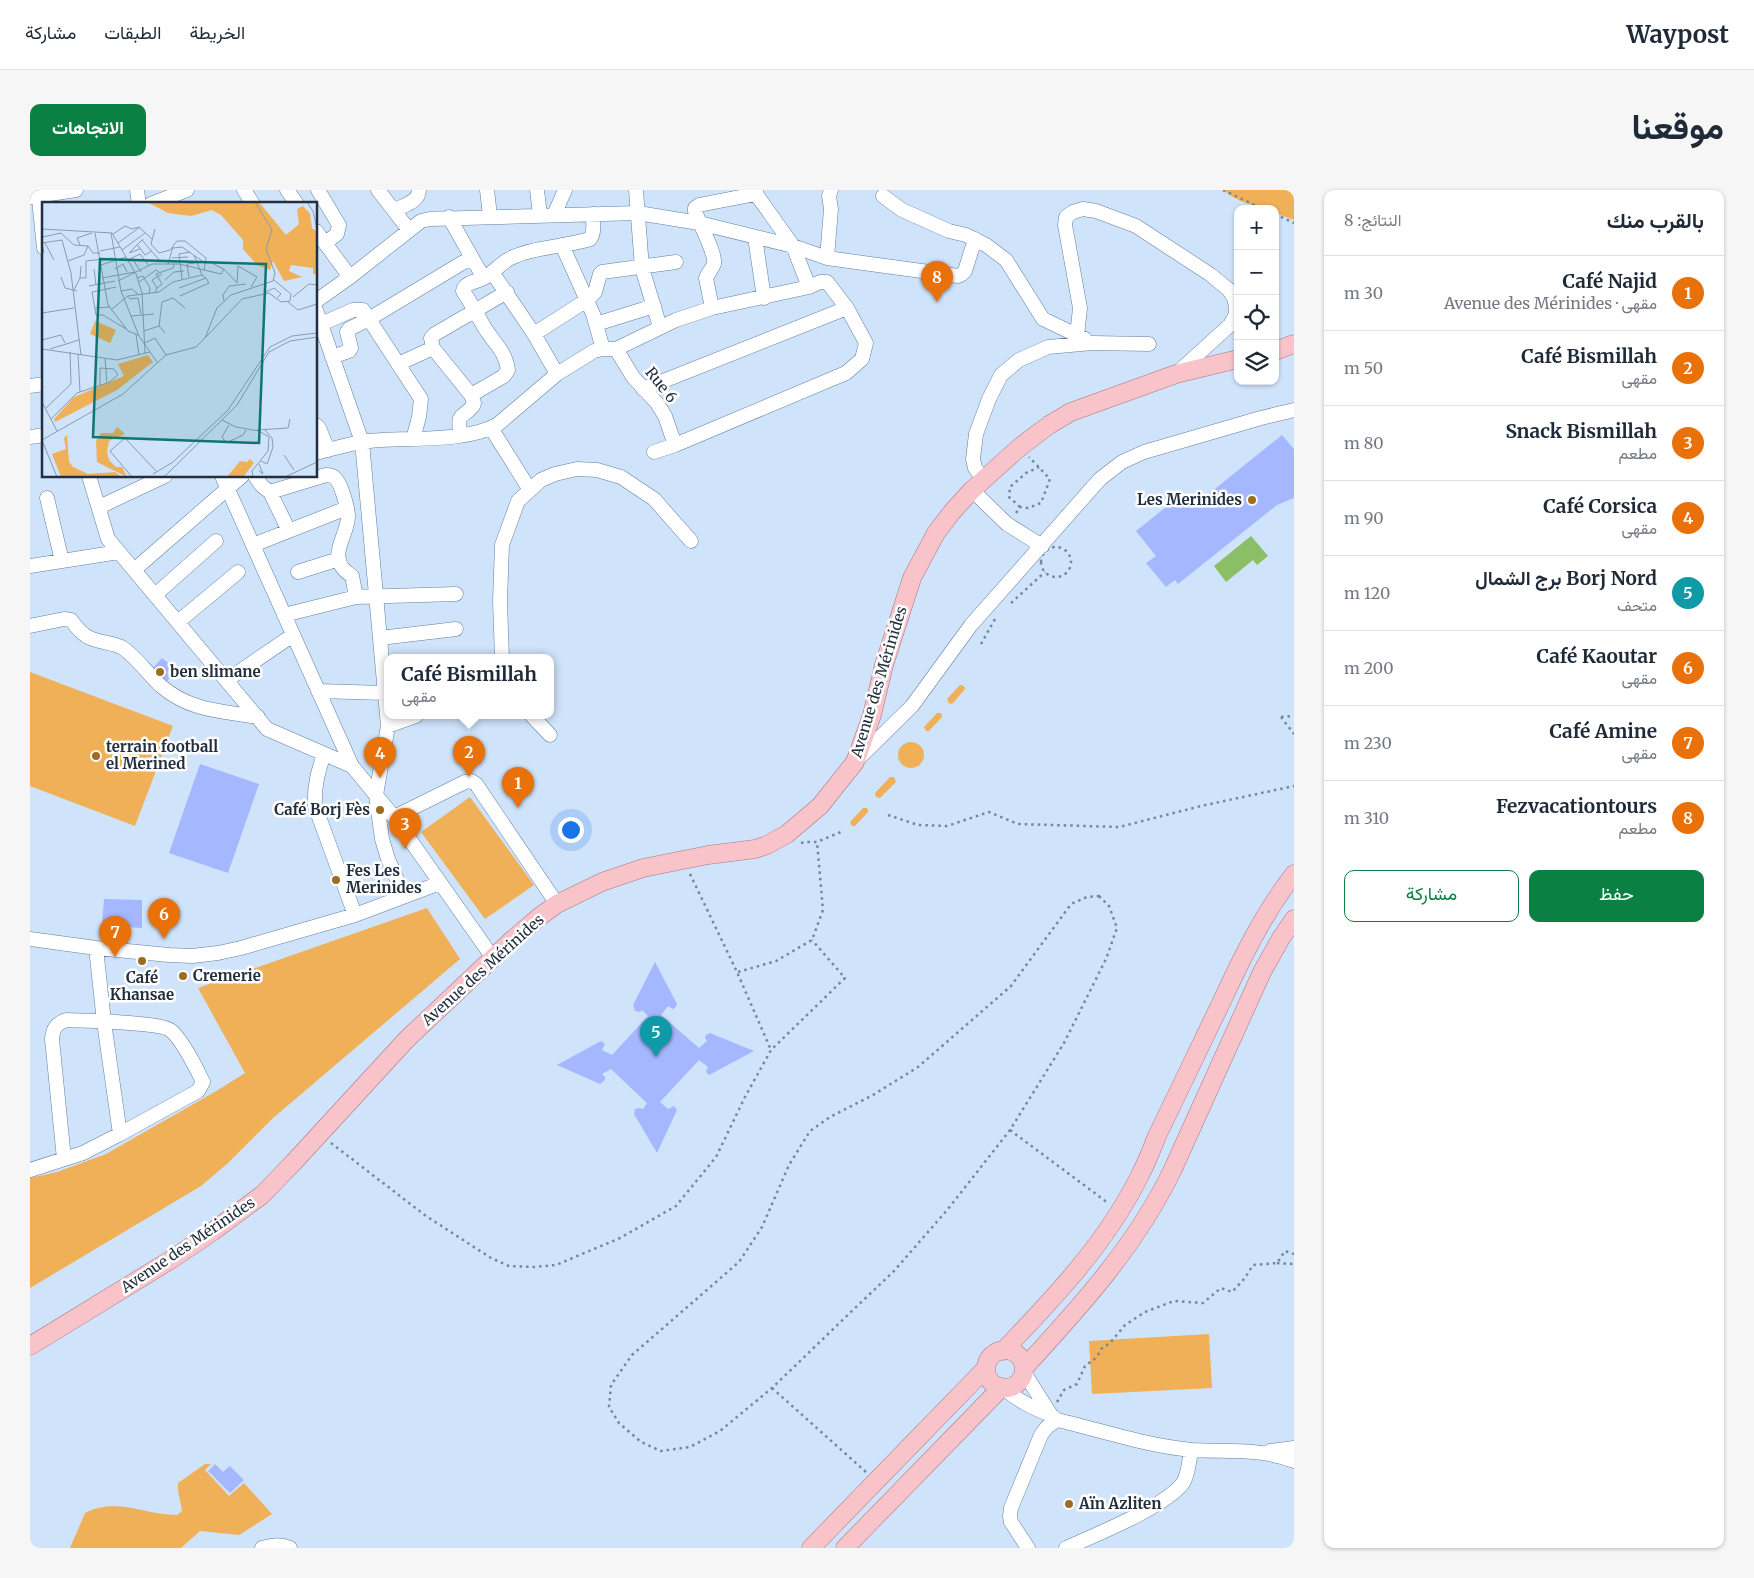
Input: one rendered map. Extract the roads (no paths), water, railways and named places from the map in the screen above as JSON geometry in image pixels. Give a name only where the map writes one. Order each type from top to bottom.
[{"type":"main road","points":[[1279,350],[1294,344]]},
{"type":"main road","name":"Avenue des Mérinides","points":[[30,1346],[172,1258],[242,1211],[275,1182],[407,1039],[526,927],[557,904],[622,875],[683,860],[755,849],[780,839],[787,834],[820,806],[855,762],[872,715],[884,665],[912,578],[936,533],[952,512],[978,485],[1020,447],[1061,418],[1082,407],[1176,374],[1234,360]]},
{"type":"main road","points":[[1003,1351],[1043,1310],[1088,1258],[1119,1212],[1142,1172],[1156,1138],[1249,944],[1276,898],[1294,874]]},
{"type":"main road","points":[[986,1368],[990,1381],[1003,1387],[1012,1386],[1017,1383],[1021,1379],[1023,1369],[1112,1268],[1158,1197],[1173,1170],[1262,972],[1294,919]]},
{"type":"main road","points":[[811,1548],[986,1368],[990,1358],[996,1353],[1003,1351],[1012,1352],[1018,1356],[1023,1369]]},
{"type":"main road","points":[[845,1548],[1003,1387]]},
{"type":"street","points":[[42,234],[36,195],[76,190]]},
{"type":"street","points":[[156,202],[187,190]]},
{"type":"street","points":[[244,190],[252,202]]},
{"type":"street","points":[[288,190],[296,202]]},
{"type":"street","points":[[318,190],[339,225],[337,234],[325,243]]},
{"type":"street","points":[[378,190],[409,230]]},
{"type":"street","points":[[395,210],[416,200],[419,196],[419,190]]},
{"type":"street","points":[[487,190],[490,216]]},
{"type":"street","points":[[537,190],[547,215]]},
{"type":"street","points":[[547,215],[565,190]]},
{"type":"street","points":[[636,190],[643,266],[660,327]]},
{"type":"street","points":[[712,308],[706,278],[707,273],[714,265],[713,255],[699,223],[695,208],[756,192],[793,246],[809,287]]},
{"type":"street","points":[[827,258],[831,209],[828,192]]},
{"type":"street","points":[[883,196],[902,210],[950,231],[975,239],[1006,260],[1044,318],[1092,343]]},
{"type":"street","points":[[1077,336],[1080,308],[1064,225],[1066,217],[1073,212],[1083,209],[1096,211],[1136,226],[1210,275],[1229,290],[1234,298],[1236,314],[1230,325],[1176,374]]},
{"type":"street","points":[[318,300],[421,221],[449,217],[638,213],[699,223],[793,246],[827,258],[958,276],[965,271],[975,239]]},
{"type":"street","points":[[471,395],[504,376],[508,370],[506,358],[463,292],[465,285],[488,275],[509,259],[520,254],[590,239],[593,230],[594,214]]},
{"type":"street","points":[[449,217],[472,258],[507,292],[557,374]]},
{"type":"street","points":[[318,233],[350,277]]},
{"type":"street","points":[[755,237],[764,298]]},
{"type":"street","name":"Rue 6","points":[[562,246],[596,324],[610,349],[657,404],[665,416],[675,445]]},
{"type":"street","points":[[332,357],[349,351],[347,332],[349,329],[472,258]]},
{"type":"street","points":[[534,334],[587,300],[595,292],[602,272],[676,262]]},
{"type":"street","points":[[318,426],[320,428],[322,451],[362,442],[460,435],[491,428],[498,425],[557,374],[594,351],[610,349],[676,320],[712,308],[764,298],[809,287],[820,282],[827,282],[847,308],[866,343],[862,359],[846,373],[675,445],[654,452]]},
{"type":"street","points":[[460,435],[458,420],[474,403],[471,395],[433,348],[431,340],[433,336],[507,292]]},
{"type":"street","points":[[596,324],[654,306]]},
{"type":"street","points":[[643,389],[847,308]]},
{"type":"street","points":[[320,324],[353,310],[363,310],[421,398],[419,417],[413,439]]},
{"type":"street","points":[[318,317],[321,341],[332,357],[362,442],[384,670]]},
{"type":"street","points":[[1042,546],[1007,524],[978,485],[973,459],[976,434],[989,399],[1001,376],[1019,360],[1048,347],[1092,343],[1149,344]]},
{"type":"street","points":[[398,364],[433,348]]},
{"type":"street","points":[[855,762],[912,706],[971,625],[1100,479],[1122,462],[1144,452],[1292,408]]},
{"type":"street","points":[[491,428],[530,490]]},
{"type":"street","points":[[502,654],[500,601],[502,545],[518,501],[541,480],[555,474],[578,469],[597,470],[621,477],[654,499],[691,541]]},
{"type":"street","points":[[318,477],[332,475],[340,485],[347,508],[348,521],[338,547],[339,559],[345,573],[352,576],[356,597]]},
{"type":"street","points":[[90,478],[108,539],[268,729],[352,766]]},
{"type":"street","points":[[99,508],[161,478]]},
{"type":"street","points":[[256,478],[262,486],[270,492],[289,531]]},
{"type":"street","points":[[270,492],[316,478]]},
{"type":"street","points":[[134,570],[225,482],[352,766],[394,817],[493,958]]},
{"type":"street","points":[[47,498],[62,561]]},
{"type":"street","points":[[253,545],[347,508]]},
{"type":"street","points":[[155,595],[216,541]]},
{"type":"street","points":[[30,566],[120,552]]},
{"type":"street","points":[[298,572],[339,559]]},
{"type":"street","points":[[178,622],[238,572]]},
{"type":"street","points":[[284,615],[356,597],[456,594]]},
{"type":"street","points":[[30,626],[64,619],[71,620],[84,635],[91,639],[114,643],[126,650],[162,686],[180,700],[193,706],[258,717]]},
{"type":"street","points":[[380,638],[456,629]]},
{"type":"street","points":[[227,680],[293,635]]},
{"type":"street","points":[[318,691],[384,686]]},
{"type":"street","points":[[388,719],[376,795],[382,840],[388,860],[404,896]]},
{"type":"street","points":[[388,726],[408,719]]},
{"type":"street","points":[[535,719],[550,735]]},
{"type":"street","points":[[324,754],[314,788],[315,806],[355,915]]},
{"type":"street","points":[[394,817],[465,782],[471,781],[476,784],[557,904]]},
{"type":"street","points":[[30,939],[169,955],[192,956],[218,953],[355,915],[440,883]]},
{"type":"street","points":[[96,948],[104,1022],[120,1134]]},
{"type":"street","points":[[30,1170],[64,1160],[83,1154],[198,1091],[202,1082],[198,1071],[169,1029],[154,1026],[66,1020],[56,1025],[53,1029],[52,1039],[64,1160]]},
{"type":"street","points":[[1023,1369],[1054,1417]]},
{"type":"street","points":[[1003,1387],[1027,1405],[1054,1417],[1143,1441],[1191,1450],[1262,1452],[1294,1448]]},
{"type":"street","points":[[1028,1548],[1011,1522],[1011,1508],[1041,1435],[1054,1417]]},
{"type":"street","points":[[1066,1548],[1147,1510],[1170,1496],[1182,1484],[1188,1474],[1191,1450]]},
{"type":"street","points":[[1262,1452],[1294,1461]]},
{"type":"street","points":[[262,1548],[282,1545],[290,1548]]},
{"type":"place","name":"Fezvacationtours","points":[[937,302]]},
{"type":"place","name":"Les Merinides","points":[[1252,500]]},
{"type":"place","name":"ben slimane","points":[[160,672]]},
{"type":"place","name":"terrain football el Merined","points":[[96,756]]},
{"type":"place","name":"Café Bismillah","points":[[469,777]]},
{"type":"place","name":"Café Corsica","points":[[380,778]]},
{"type":"place","name":"Café Najid","points":[[518,808]]},
{"type":"place","name":"Café Borj Fès","points":[[380,810]]},
{"type":"place","name":"Snack Bismillah","points":[[405,849]]},
{"type":"place","name":"Fes Les Merinides","points":[[336,880]]},
{"type":"place","name":"Café Kaoutar","points":[[164,939]]},
{"type":"place","name":"Café Amine","points":[[115,957]]},
{"type":"place","name":"Café Khansae","points":[[142,961]]},
{"type":"place","name":"Cremerie","points":[[183,976]]},
{"type":"place","name":"Borj Nord برج الشمال","points":[[656,1057]]},
{"type":"place","name":"Aïn Azliten","points":[[1069,1504]]}]
